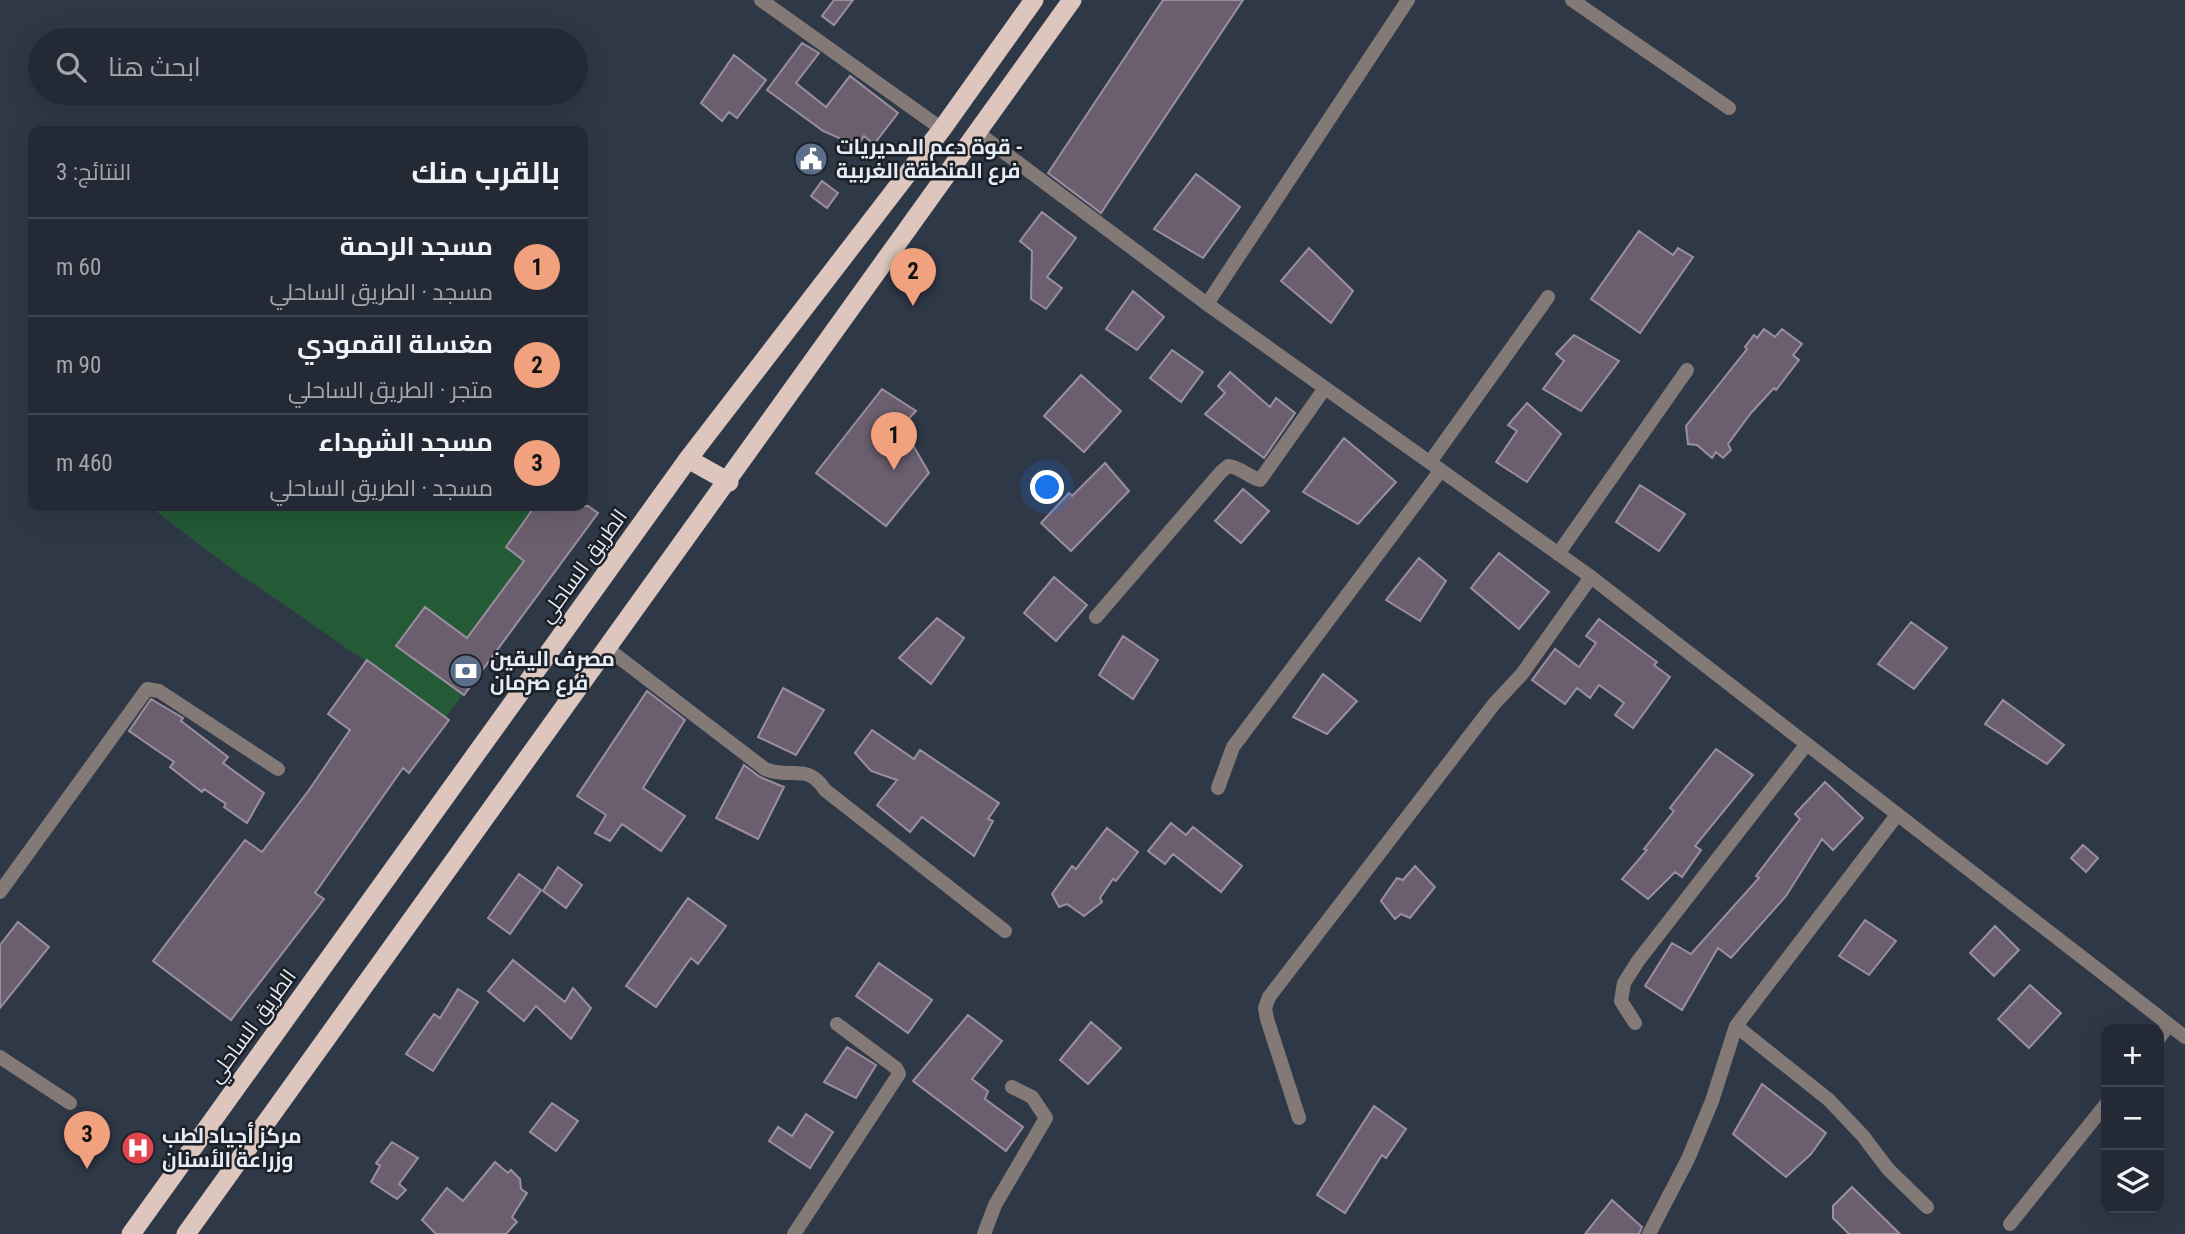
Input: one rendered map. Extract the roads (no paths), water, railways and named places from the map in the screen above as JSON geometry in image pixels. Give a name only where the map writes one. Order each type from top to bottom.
[{"type":"highway","name":"الطريق الساحلي","points":[[131,1234],[688,459],[942,129],[1034,0]]},
{"type":"highway","points":[[186,1234],[1072,0]]},
{"type":"highway","points":[[688,459],[729,481]]},
{"type":"street","points":[[761,0],[942,129]]},
{"type":"street","points":[[1207,304],[1408,0]]},
{"type":"street","points":[[1572,0],[1729,108]]},
{"type":"street","points":[[977,132],[1207,304],[1591,578],[2185,1037]]},
{"type":"street","points":[[1218,788],[1233,747],[1436,466],[1548,298]]},
{"type":"street","points":[[1558,554],[1686,370]]},
{"type":"street","points":[[1096,617],[1228,466],[1237,467],[1260,480],[1325,388]]},
{"type":"street","points":[[1300,1118],[1267,1019],[1265,1008],[1269,997],[1494,704],[1522,674],[1591,578]]},
{"type":"street","points":[[608,649],[765,769],[777,774],[808,773],[815,776],[825,790],[1005,930]]},
{"type":"street","points":[[0,892],[147,689],[159,691],[278,769]]},
{"type":"street","points":[[1635,1023],[1621,1001],[1624,983],[1638,961],[1806,745]]},
{"type":"street","points":[[1649,1234],[1672,1194],[1698,1136],[1736,1026],[1896,816]]},
{"type":"street","points":[[794,1234],[899,1074],[896,1068],[837,1024]]},
{"type":"street","points":[[2164,1032],[2169,1025]]},
{"type":"street","points":[[1736,1026],[1829,1100],[1863,1136],[1888,1169],[1927,1207]]},
{"type":"street","points":[[0,1056],[70,1103]]},
{"type":"street","points":[[984,1234],[995,1205],[1046,1118],[1032,1097],[1012,1087]]},
{"type":"street","points":[[2010,1224],[2101,1110]]},
{"type":"place","name":"قوة دعم المديريات - فرع المنطقة الغربية","points":[[811,159]]},
{"type":"place","name":"مغسلة القمودي","points":[[913,306]]},
{"type":"place","name":"مسجد الرحمة","points":[[894,470]]},
{"type":"place","name":"مصرف اليقين فرع صرمان","points":[[466,671]]},
{"type":"place","name":"مركز أجياد لطب وزراعة الأسنان","points":[[138,1148]]},
{"type":"place","name":"مسجد الشهداء","points":[[87,1169]]}]
